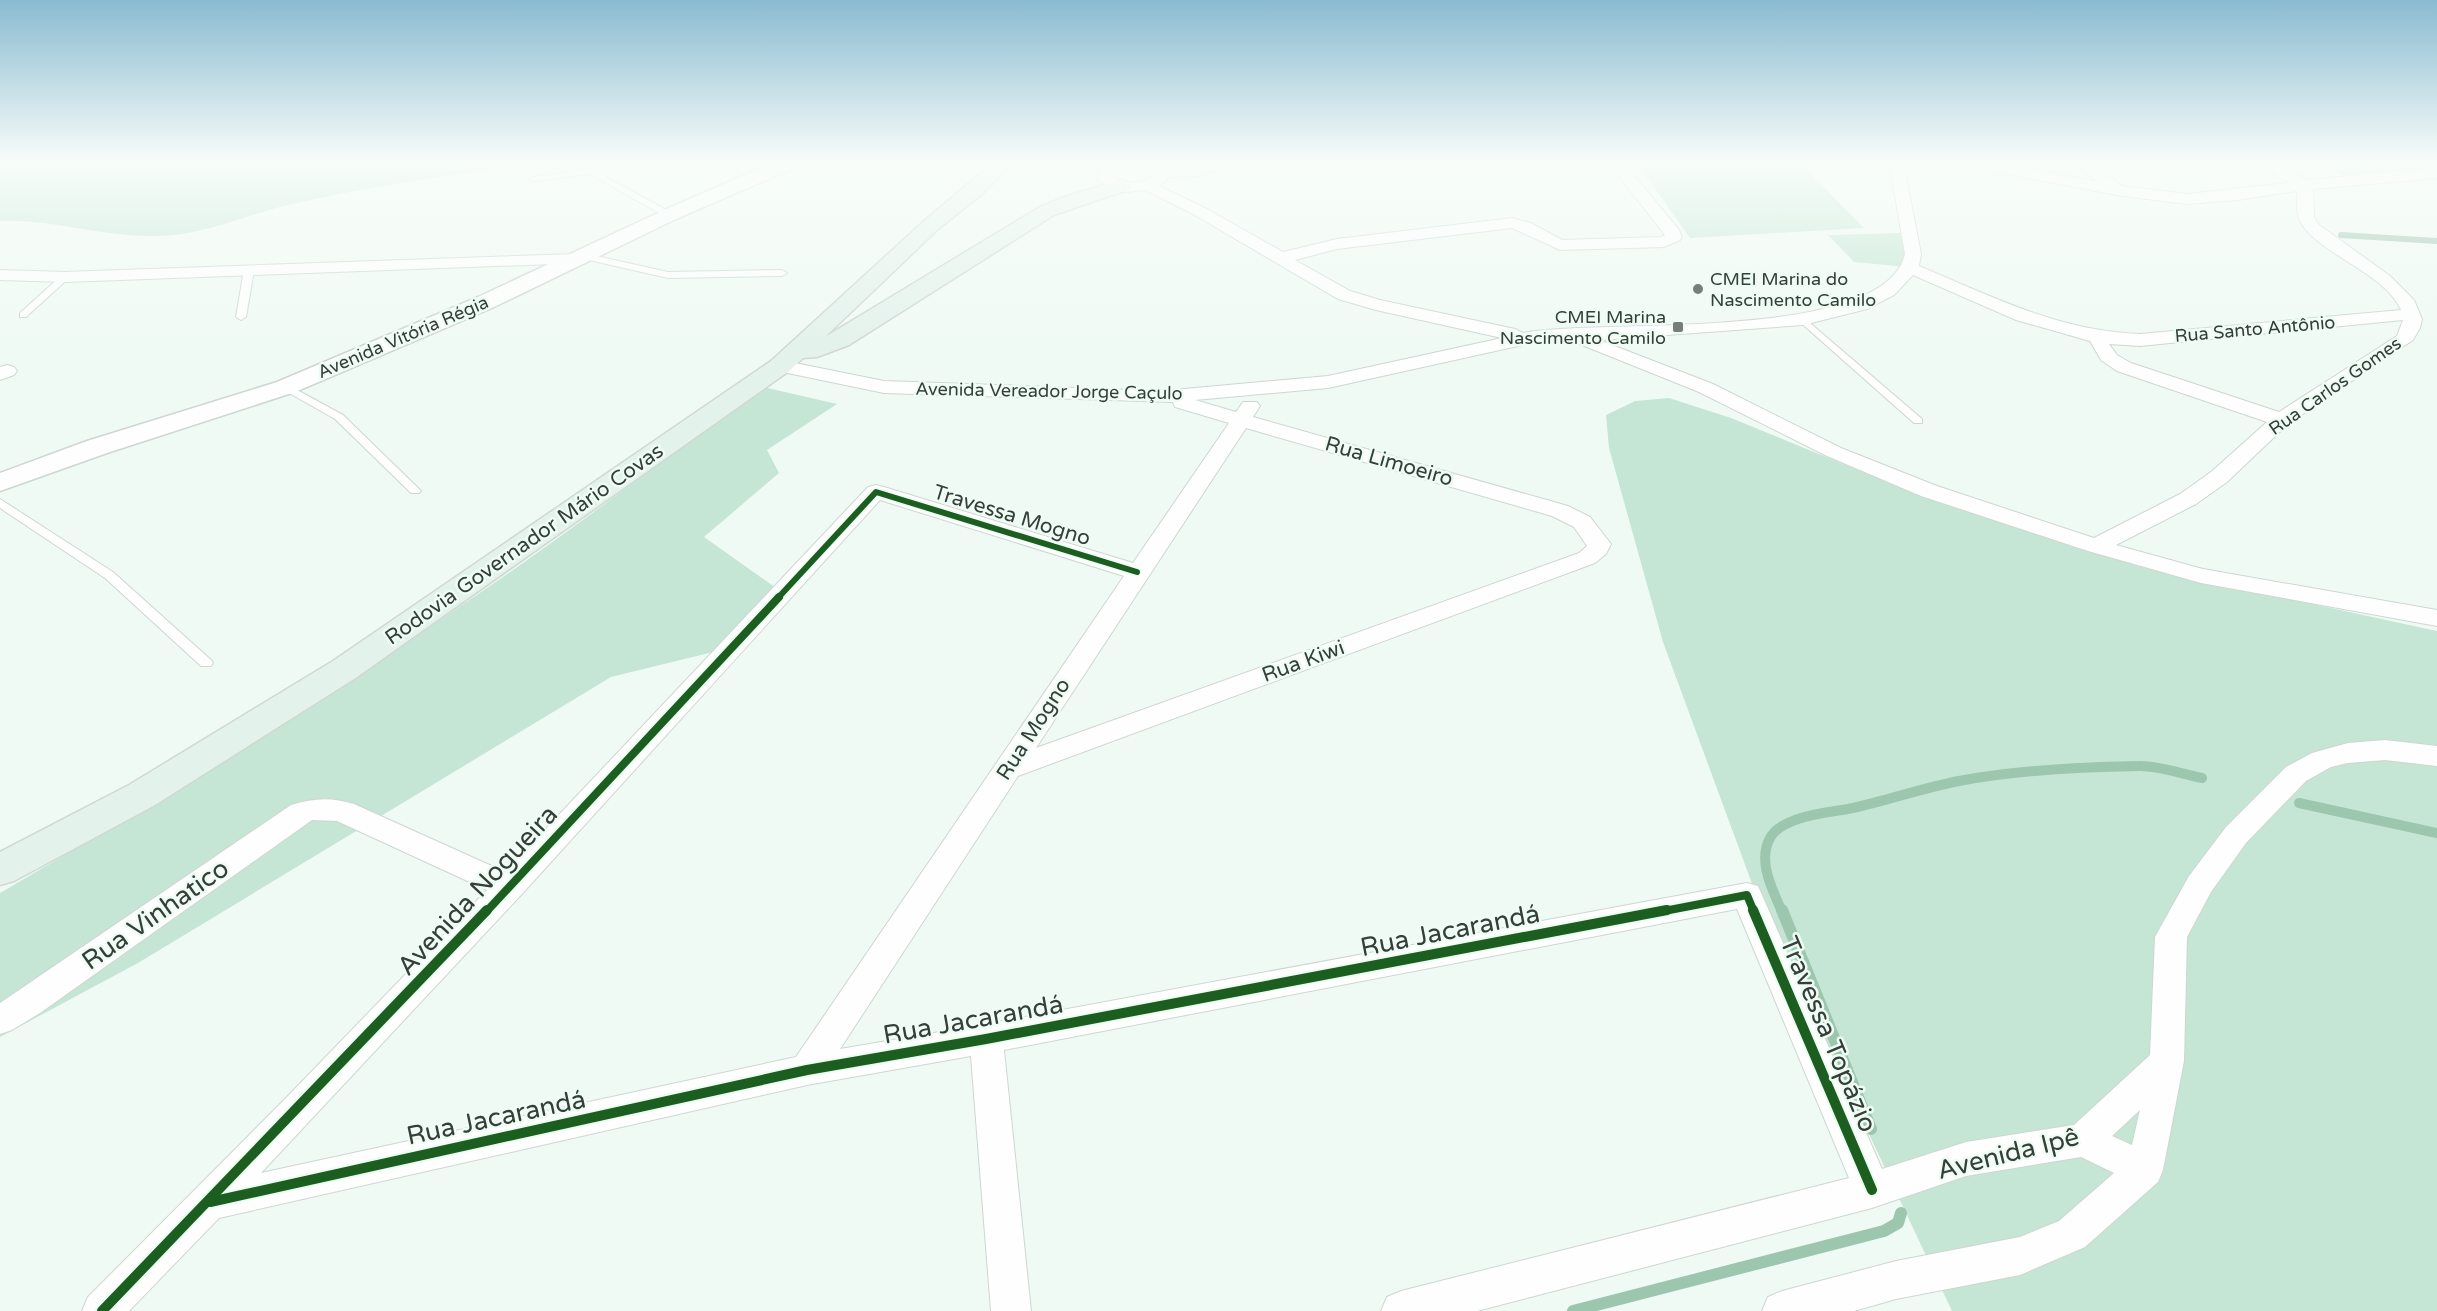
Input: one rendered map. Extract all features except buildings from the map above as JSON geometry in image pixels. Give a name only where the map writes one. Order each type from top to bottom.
[{"type":"main road","name":"Rodovia Governador Mário Covas","points":[[0,870],[142,795],[345,669],[785,362],[935,222]]},
{"type":"main road","points":[[785,362],[840,340],[1029,222]]},
{"type":"street","name":"Avenida Vitória Régia","points":[[0,483],[97,447],[286,387],[486,302],[654,222]]},
{"type":"street","points":[[1219,222],[1344,295],[1405,312],[1527,338]]},
{"type":"street","points":[[1281,258],[1336,244],[1512,224],[1526,225],[1550,242],[1560,245],[1664,242],[1674,237],[1663,222]]},
{"type":"street","points":[[1907,222],[1913,254],[1910,268]]},
{"type":"street","name":"Rua Carlos Gomes","points":[[2096,546],[2188,499],[2219,477],[2281,420],[2404,340],[2412,328],[2412,314],[2404,299],[2392,286],[2312,227],[2309,222]]},
{"type":"street","points":[[0,274],[65,277],[579,258]]},
{"type":"street","name":"Avenida Vereador Jorge Caçulo","points":[[785,362],[884,387],[1162,397],[1258,390],[1328,382],[1527,338],[1680,330],[1803,320],[1861,305],[1888,291],[1910,268]]},
{"type":"street","name":"Rua Santo Antônio","points":[[1910,268],[2053,327],[2098,338],[2140,339],[2412,314]]},
{"type":"street","points":[[1569,335],[1678,376],[1834,452],[1929,491],[2096,546],[2201,576],[2437,618]]},
{"type":"street","points":[[2098,338],[2103,352],[2110,360],[2124,367],[2281,420]]},
{"type":"street","name":"Rua Mogno","points":[[807,1070],[1137,572],[1243,418],[1258,390]]},
{"type":"street","name":"Rua Limoeiro","points":[[1162,397],[1243,418],[1560,511],[1582,522],[1599,544],[1598,549]]},
{"type":"street","name":"Travessa Mogno","points":[[876,492],[1137,572]]},
{"type":"street","name":"Avenida Nogueira","points":[[102,1311],[210,1202],[510,887],[876,492]]},
{"type":"street","name":"Rua Kiwi","points":[[1006,770],[1587,558],[1598,549]]},
{"type":"street","points":[[1782,1311],[1896,1280],[2020,1256],[2072,1234],[2145,1170],[2167,1061],[2171,937],[2200,884],[2236,835],[2296,774],[2322,760],[2348,753],[2385,750],[2437,756]]},
{"type":"street","name":"Rua Vinhatico","points":[[0,1020],[301,813],[310,810],[330,809],[344,813],[510,887]]},
{"type":"street","name":"Rua Jacarandá","points":[[210,1202],[807,1070],[986,1039],[1746,895]]},
{"type":"street","name":"Travessa Topázio","points":[[1746,895],[1872,1190]]},
{"type":"street","points":[[986,1039],[1011,1311]]},
{"type":"street","name":"Avenida Ipê","points":[[1401,1311],[1872,1190],[1966,1159],[2083,1140],[2167,1061]]},
{"type":"street","points":[[2083,1140],[2145,1170]]},
{"type":"lane","points":[[579,258],[668,275],[782,273]]},
{"type":"lane","points":[[241,317],[249,270]]},
{"type":"lane","points":[[22,315],[65,277]]},
{"type":"lane","points":[[1803,320],[1918,420]]},
{"type":"lane","points":[[286,387],[339,417],[415,491]]},
{"type":"lane","points":[[0,503],[109,575],[206,663]]},
{"type":"green space","points":[[32,222],[229,222],[193,232],[159,236],[119,234]]},
{"type":"green space","points":[[1679,222],[1858,222],[1864,228],[1690,238]]},
{"type":"green space","points":[[1903,233],[1907,267],[1854,262],[1828,235]]},
{"type":"green space","points":[[763,387],[837,404],[767,450],[779,473],[704,537],[779,590],[713,652],[611,677],[138,963],[0,1037],[0,893],[245,746],[425,630],[555,540]]},
{"type":"green space","points":[[1669,398],[1731,418],[1926,498],[2137,566],[2437,631],[2437,1311],[1952,1311],[1754,889],[1663,642],[1609,448],[1606,415],[1635,401]]},
{"type":"waterway","points":[[2341,235],[2437,241]]},
{"type":"waterway","points":[[1782,912],[1768,876],[1766,847],[1776,830],[1807,816],[1853,808],[1959,781],[2026,772],[2148,766],[2202,778]]},
{"type":"waterway","points":[[2299,803],[2437,833]]},
{"type":"waterway","points":[[1782,910],[1871,1129]]},
{"type":"waterway","points":[[1573,1311],[1884,1231],[1898,1223],[1901,1213]]},
{"type":"cycle path","points":[[102,1311],[396,1007],[876,492],[1137,572]]},
{"type":"cycle path","points":[[210,1202],[807,1070],[986,1039],[1747,895],[1872,1190]]},
{"type":"place","name":"CMEI Marina do Nascimento Camilo","points":[[1698,289]]},
{"type":"place","name":"CMEI Marina Nascimento Camilo","points":[[1678,327]]}]
